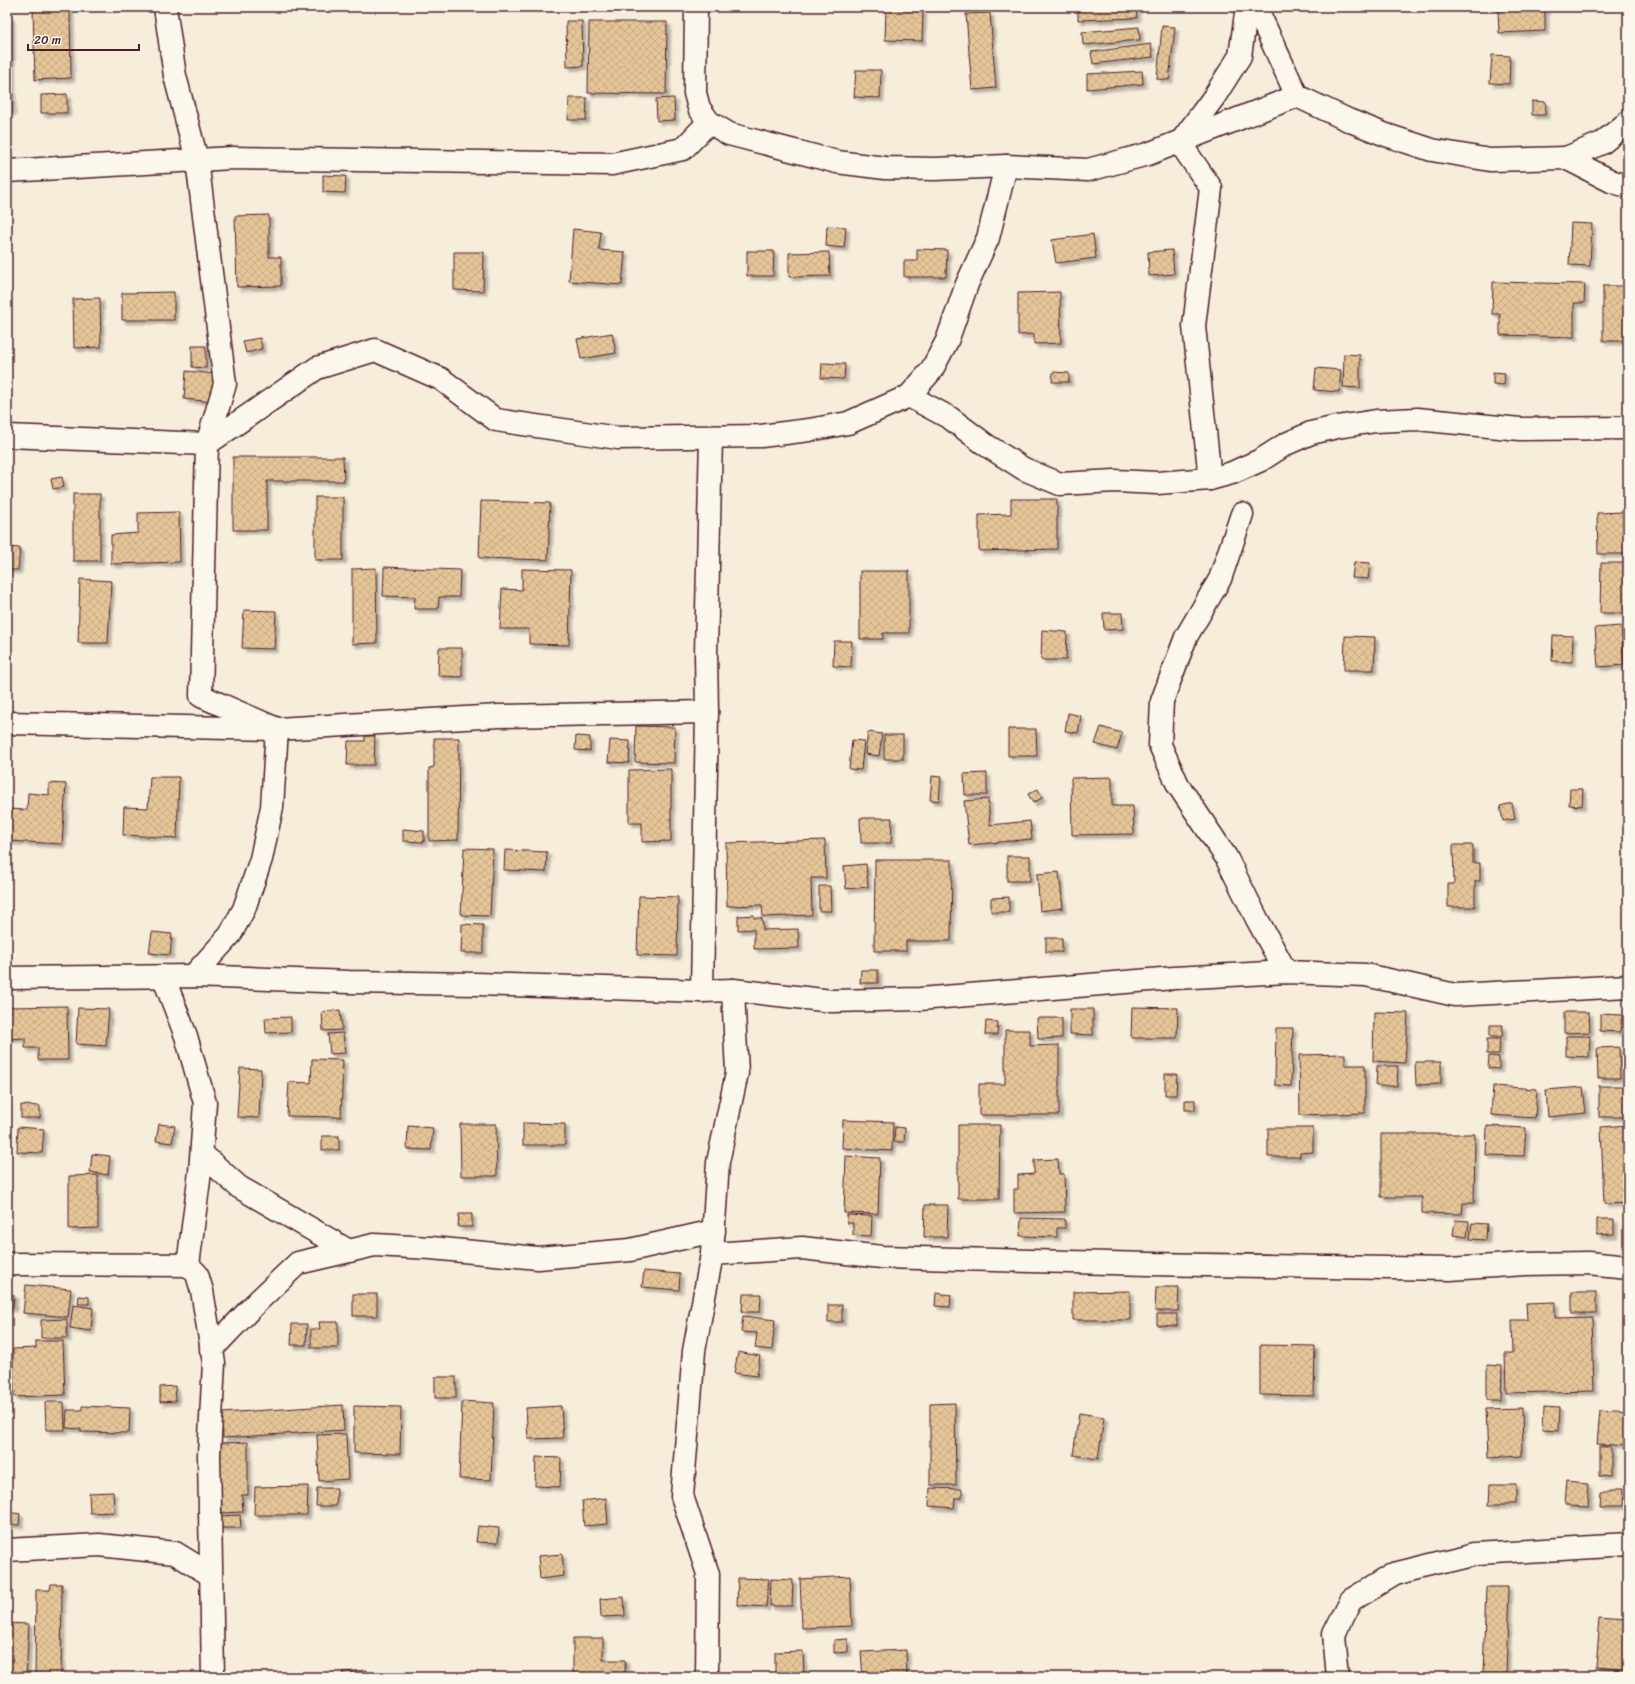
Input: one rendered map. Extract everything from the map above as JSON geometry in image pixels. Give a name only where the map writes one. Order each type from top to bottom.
[{"type":"street","points":[[165,7],[175,76],[196,160],[225,384],[207,444],[201,696],[277,729]]},
{"type":"street","points":[[696,7],[695,92],[699,108],[709,122],[729,134],[837,162],[885,168],[935,169],[1006,166],[1088,170],[1148,154],[1297,96]]},
{"type":"street","points":[[1180,142],[1214,97],[1240,56],[1247,7]]},
{"type":"street","points":[[1256,7],[1297,96],[1386,136],[1432,150],[1490,160],[1566,158],[1602,143],[1628,122]]},
{"type":"street","points":[[7,171],[232,158],[612,164],[683,149],[709,122]]},
{"type":"street","points":[[1180,142],[1211,188],[1194,326],[1210,479]]},
{"type":"street","points":[[1566,158],[1613,182],[1628,186]]},
{"type":"street","points":[[7,436],[207,444],[317,368],[375,350],[441,379],[496,420],[618,438],[761,436],[848,423],[909,396],[931,371],[947,341],[967,284],[988,238],[1006,166]]},
{"type":"street","points":[[909,396],[950,418],[986,445],[1024,469],[1060,484],[1115,481],[1157,483],[1210,479],[1232,473],[1261,460],[1286,444],[1311,434],[1336,427],[1376,421],[1417,419],[1520,429],[1628,428]]},
{"type":"street","points":[[702,991],[707,712],[706,654],[711,437]]},
{"type":"street","points":[[1242,514],[1220,579],[1186,637],[1162,702],[1160,745],[1178,784],[1226,856],[1257,919],[1286,972]]},
{"type":"street","points":[[7,723],[277,729],[499,716],[707,712]]},
{"type":"street","points":[[193,976],[230,935],[244,908],[261,859],[272,807],[277,729]]},
{"type":"street","points":[[7,978],[193,976],[349,982],[477,984],[702,991],[733,990],[832,1001],[920,1000],[1174,978],[1286,972],[1366,975],[1455,994],[1628,986]]},
{"type":"street","points":[[163,976],[186,1036],[205,1103],[202,1154],[188,1265]]},
{"type":"street","points":[[707,1677],[708,1574],[682,1496],[694,1351],[712,1254],[718,1162],[737,1073],[733,990]]},
{"type":"street","points":[[202,1154],[239,1187],[349,1251]]},
{"type":"street","points":[[211,1350],[256,1303],[298,1263],[374,1245],[431,1248],[538,1258],[630,1250],[714,1231]]},
{"type":"street","points":[[712,1254],[802,1248],[882,1257],[1157,1264],[1450,1269],[1524,1264],[1588,1263],[1628,1267]]},
{"type":"street","points":[[7,1264],[188,1265],[197,1274],[202,1291],[214,1363],[209,1455],[213,1677]]},
{"type":"street","points":[[7,1550],[99,1545],[175,1553],[211,1575]]},
{"type":"street","points":[[1338,1677],[1334,1634],[1351,1600],[1394,1574],[1476,1554],[1628,1545]]},
{"type":"building","points":[[1078,7],[1136,7],[1137,18],[1078,20]]},
{"type":"building","points":[[1545,8],[1545,31],[1499,33],[1498,10]]},
{"type":"building","points":[[33,9],[70,9],[71,78],[35,80]]},
{"type":"building","points":[[886,9],[923,10],[922,41],[885,40]]},
{"type":"building","points":[[990,13],[996,88],[972,90],[966,14]]},
{"type":"building","points":[[7,17],[11,17],[12,112],[7,112]]},
{"type":"building","points":[[566,21],[582,21],[583,66],[567,67]]},
{"type":"building","points":[[589,22],[667,22],[666,94],[588,93]]},
{"type":"building","points":[[1162,26],[1175,27],[1169,80],[1157,79]]},
{"type":"building","points":[[1139,27],[1140,40],[1083,45],[1082,32]]},
{"type":"building","points":[[1151,44],[1153,57],[1093,64],[1091,52]]},
{"type":"building","points":[[1492,55],[1510,56],[1509,84],[1490,83]]},
{"type":"building","points":[[856,70],[881,70],[880,98],[854,97]]},
{"type":"building","points":[[1142,71],[1143,84],[1087,89],[1087,74]]},
{"type":"building","points":[[67,94],[67,113],[41,113],[41,95]]},
{"type":"building","points":[[569,98],[587,98],[586,120],[568,120]]},
{"type":"building","points":[[674,98],[675,120],[657,121],[656,99]]},
{"type":"building","points":[[1532,101],[1546,102],[1545,115],[1532,115]]},
{"type":"building","points":[[323,175],[346,176],[345,193],[323,192]]},
{"type":"building","points":[[269,215],[269,257],[281,257],[281,286],[237,287],[235,216]]},
{"type":"building","points":[[1571,223],[1592,224],[1590,266],[1569,265]]},
{"type":"building","points":[[827,226],[846,227],[844,248],[826,246]]},
{"type":"building","points":[[573,229],[601,232],[599,250],[625,252],[622,285],[569,281]]},
{"type":"building","points":[[1093,234],[1096,258],[1056,263],[1052,240]]},
{"type":"building","points":[[917,249],[947,250],[946,277],[904,277],[904,261],[917,261]]},
{"type":"building","points":[[1172,250],[1174,274],[1149,276],[1148,252]]},
{"type":"building","points":[[747,251],[774,251],[773,276],[747,276]]},
{"type":"building","points":[[454,252],[484,252],[483,291],[454,290]]},
{"type":"building","points":[[829,252],[830,276],[789,277],[789,253]]},
{"type":"building","points":[[1493,282],[1585,284],[1584,303],[1574,303],[1574,337],[1500,335],[1500,314],[1492,314]]},
{"type":"building","points":[[1603,286],[1628,286],[1628,341],[1603,341]]},
{"type":"building","points":[[174,292],[174,320],[122,320],[122,293]]},
{"type":"building","points":[[1060,292],[1061,343],[1034,344],[1034,334],[1018,335],[1018,293]]},
{"type":"building","points":[[100,298],[101,347],[74,348],[73,299]]},
{"type":"building","points":[[612,333],[616,353],[581,359],[577,339]]},
{"type":"building","points":[[260,338],[262,349],[246,353],[243,341]]},
{"type":"building","points":[[192,346],[206,346],[206,368],[192,367]]},
{"type":"building","points":[[1344,354],[1360,355],[1360,388],[1343,387]]},
{"type":"building","points":[[822,363],[845,364],[844,379],[821,378]]},
{"type":"building","points":[[1316,368],[1341,370],[1339,392],[1314,390]]},
{"type":"building","points":[[186,371],[216,374],[213,402],[184,399]]},
{"type":"building","points":[[1053,372],[1069,373],[1069,382],[1052,382]]},
{"type":"building","points":[[1493,372],[1505,373],[1504,385],[1493,384]]},
{"type":"building","points":[[1626,376],[1628,376],[1628,391],[1626,391]]},
{"type":"building","points":[[233,457],[343,457],[344,481],[267,481],[267,530],[233,530]]},
{"type":"building","points":[[62,477],[64,487],[53,489],[51,479]]},
{"type":"building","points":[[73,494],[100,494],[100,561],[73,561]]},
{"type":"building","points":[[315,497],[343,497],[343,560],[315,560]]},
{"type":"building","points":[[1011,499],[1057,499],[1057,549],[979,551],[979,515],[1011,514]]},
{"type":"building","points":[[481,501],[550,503],[548,560],[479,558]]},
{"type":"building","points":[[179,512],[180,562],[111,564],[111,535],[138,533],[138,513]]},
{"type":"building","points":[[1623,512],[1623,526],[1628,526],[1628,554],[1598,554],[1597,513]]},
{"type":"building","points":[[7,547],[20,548],[18,570],[7,570]]},
{"type":"building","points":[[1354,562],[1370,563],[1368,579],[1352,578]]},
{"type":"building","points":[[1601,563],[1628,563],[1628,613],[1600,613]]},
{"type":"building","points":[[384,567],[460,570],[459,597],[439,597],[438,609],[414,609],[415,597],[383,596]]},
{"type":"building","points":[[376,568],[377,643],[352,644],[352,569]]},
{"type":"building","points":[[522,569],[571,570],[569,645],[529,644],[529,629],[500,629],[502,589],[522,590]]},
{"type":"building","points":[[860,571],[909,571],[909,633],[883,633],[883,639],[860,639]]},
{"type":"building","points":[[80,579],[111,581],[108,643],[78,643]]},
{"type":"building","points":[[244,610],[276,611],[274,649],[242,648]]},
{"type":"building","points":[[1103,613],[1122,613],[1123,629],[1104,630]]},
{"type":"building","points":[[1621,626],[1624,665],[1598,667],[1595,628]]},
{"type":"building","points":[[1042,630],[1067,632],[1066,660],[1041,660]]},
{"type":"building","points":[[1553,635],[1573,636],[1572,662],[1552,661]]},
{"type":"building","points":[[1345,636],[1375,637],[1374,670],[1344,670]]},
{"type":"building","points":[[834,641],[852,641],[851,667],[833,666]]},
{"type":"building","points":[[439,648],[462,648],[462,677],[438,676]]},
{"type":"building","points":[[1068,713],[1081,716],[1078,733],[1065,731]]},
{"type":"building","points":[[636,726],[675,727],[674,763],[635,762]]},
{"type":"building","points":[[1101,727],[1122,733],[1117,750],[1095,744]]},
{"type":"building","points":[[1008,729],[1036,729],[1037,756],[1008,756]]},
{"type":"building","points":[[868,732],[882,734],[879,756],[865,754]]},
{"type":"building","points":[[884,735],[903,735],[903,759],[884,759]]},
{"type":"building","points":[[365,736],[375,736],[374,765],[347,765],[348,741],[365,741]]},
{"type":"building","points":[[576,736],[590,737],[590,751],[575,750]]},
{"type":"building","points":[[434,738],[459,738],[458,840],[429,841],[429,768],[434,767]]},
{"type":"building","points":[[610,740],[630,741],[629,763],[608,762]]},
{"type":"building","points":[[852,740],[864,741],[861,770],[849,769]]},
{"type":"building","points":[[671,769],[671,841],[642,842],[642,823],[629,823],[629,770]]},
{"type":"building","points":[[987,773],[987,795],[965,795],[964,774]]},
{"type":"building","points":[[932,776],[941,777],[939,801],[930,800]]},
{"type":"building","points":[[150,777],[179,777],[177,838],[123,835],[124,807],[148,808]]},
{"type":"building","points":[[1112,777],[1112,806],[1133,806],[1134,834],[1072,835],[1071,778]]},
{"type":"building","points":[[49,783],[66,784],[62,844],[7,841],[7,809],[27,810],[28,793],[49,795]]},
{"type":"building","points":[[1038,789],[1042,798],[1033,803],[1028,794]]},
{"type":"building","points":[[1570,789],[1583,789],[1582,806],[1569,805]]},
{"type":"building","points":[[988,799],[990,825],[1030,821],[1032,839],[969,845],[964,801]]},
{"type":"building","points":[[1512,803],[1515,819],[1503,821],[1500,806]]},
{"type":"building","points":[[860,818],[892,818],[891,843],[861,843]]},
{"type":"building","points":[[403,829],[424,831],[424,842],[403,841]]},
{"type":"building","points":[[825,840],[826,878],[811,878],[812,915],[763,917],[762,905],[727,906],[726,843]]},
{"type":"building","points":[[1453,845],[1473,845],[1473,863],[1480,863],[1480,881],[1475,881],[1475,907],[1448,907],[1448,884],[1454,884]]},
{"type":"building","points":[[464,848],[493,849],[490,916],[461,915]]},
{"type":"building","points":[[505,850],[547,852],[546,872],[504,870]]},
{"type":"building","points":[[1007,856],[1030,856],[1030,881],[1007,881]]},
{"type":"building","points":[[875,860],[952,860],[951,941],[906,941],[906,951],[874,951]]},
{"type":"building","points":[[866,864],[868,887],[846,889],[844,866]]},
{"type":"building","points":[[1059,872],[1063,908],[1040,911],[1037,874]]},
{"type":"building","points":[[819,886],[830,886],[831,911],[819,911]]},
{"type":"building","points":[[639,896],[678,897],[677,956],[637,955]]},
{"type":"building","points":[[1009,897],[1009,912],[991,912],[991,898]]},
{"type":"building","points":[[754,915],[754,918],[762,918],[763,930],[798,929],[799,948],[754,949],[754,929],[738,930],[738,916]]},
{"type":"building","points":[[462,924],[483,925],[483,953],[461,953]]},
{"type":"building","points":[[152,932],[172,934],[170,955],[149,953]]},
{"type":"building","points":[[1046,938],[1062,938],[1062,952],[1046,952]]},
{"type":"building","points":[[861,970],[878,970],[878,983],[860,983]]},
{"type":"building","points":[[67,1006],[68,1060],[38,1060],[38,1048],[25,1048],[25,1038],[7,1039],[7,1007]]},
{"type":"building","points":[[1132,1007],[1178,1008],[1177,1038],[1131,1038]]},
{"type":"building","points":[[78,1008],[109,1009],[106,1046],[76,1044]]},
{"type":"building","points":[[1070,1009],[1093,1009],[1093,1035],[1070,1034]]},
{"type":"building","points":[[340,1010],[342,1030],[323,1031],[322,1012]]},
{"type":"building","points":[[1374,1012],[1408,1013],[1405,1063],[1373,1061]]},
{"type":"building","points":[[1564,1012],[1589,1012],[1590,1032],[1564,1033]]},
{"type":"building","points":[[1600,1014],[1622,1015],[1620,1032],[1600,1031]]},
{"type":"building","points":[[291,1017],[291,1032],[266,1033],[265,1018]]},
{"type":"building","points":[[1037,1018],[1062,1018],[1062,1038],[1038,1039]]},
{"type":"building","points":[[986,1021],[998,1022],[997,1035],[985,1035]]},
{"type":"building","points":[[1490,1025],[1503,1025],[1502,1037],[1490,1037]]},
{"type":"building","points":[[1276,1028],[1293,1028],[1291,1086],[1275,1085]]},
{"type":"building","points":[[1005,1030],[1030,1030],[1030,1046],[1059,1045],[1059,1115],[979,1115],[979,1084],[1005,1084]]},
{"type":"building","points":[[343,1033],[345,1053],[330,1054],[328,1034]]},
{"type":"building","points":[[1566,1036],[1590,1036],[1589,1057],[1566,1056]]},
{"type":"building","points":[[1487,1039],[1500,1039],[1499,1054],[1487,1054]]},
{"type":"building","points":[[1619,1047],[1620,1078],[1598,1078],[1597,1048]]},
{"type":"building","points":[[1345,1054],[1345,1065],[1365,1065],[1365,1113],[1300,1115],[1299,1055]]},
{"type":"building","points":[[1489,1056],[1499,1057],[1499,1069],[1488,1068]]},
{"type":"building","points":[[312,1059],[343,1060],[341,1117],[287,1116],[289,1082],[311,1083]]},
{"type":"building","points":[[1415,1062],[1441,1062],[1441,1084],[1416,1085]]},
{"type":"building","points":[[1377,1066],[1398,1066],[1397,1086],[1376,1086]]},
{"type":"building","points":[[240,1068],[261,1069],[259,1118],[237,1117]]},
{"type":"building","points":[[1165,1074],[1177,1074],[1176,1095],[1165,1095]]},
{"type":"building","points":[[1493,1086],[1537,1089],[1535,1118],[1491,1115]]},
{"type":"building","points":[[1599,1086],[1628,1086],[1628,1117],[1599,1117]]},
{"type":"building","points":[[1583,1087],[1586,1113],[1548,1117],[1546,1090]]},
{"type":"building","points":[[1185,1100],[1195,1100],[1195,1110],[1185,1110]]},
{"type":"building","points":[[21,1105],[40,1106],[40,1118],[21,1118]]},
{"type":"building","points":[[843,1120],[893,1122],[892,1151],[842,1148]]},
{"type":"building","points":[[523,1123],[565,1124],[565,1145],[523,1145]]},
{"type":"building","points":[[159,1124],[175,1126],[172,1143],[156,1141]]},
{"type":"building","points":[[460,1124],[496,1124],[497,1176],[461,1176]]},
{"type":"building","points":[[958,1125],[1000,1125],[999,1199],[958,1199]]},
{"type":"building","points":[[1628,1125],[1628,1203],[1604,1204],[1601,1127]]},
{"type":"building","points":[[408,1126],[433,1128],[431,1150],[407,1149]]},
{"type":"building","points":[[1487,1126],[1526,1128],[1524,1156],[1486,1155]]},
{"type":"building","points":[[18,1127],[44,1129],[42,1153],[17,1152]]},
{"type":"building","points":[[895,1127],[905,1128],[904,1142],[894,1142]]},
{"type":"building","points":[[1268,1128],[1313,1128],[1313,1152],[1300,1153],[1300,1157],[1268,1157]]},
{"type":"building","points":[[1381,1134],[1475,1134],[1474,1203],[1463,1203],[1462,1214],[1422,1213],[1422,1197],[1381,1197]]},
{"type":"building","points":[[322,1136],[339,1136],[339,1150],[322,1150]]},
{"type":"building","points":[[92,1154],[110,1156],[108,1175],[90,1172]]},
{"type":"building","points":[[846,1156],[880,1158],[878,1214],[844,1213]]},
{"type":"building","points":[[1058,1159],[1059,1174],[1064,1174],[1065,1212],[1014,1213],[1014,1189],[1018,1189],[1018,1175],[1034,1174],[1034,1160]]},
{"type":"building","points":[[98,1175],[98,1228],[69,1229],[69,1176]]},
{"type":"building","points":[[925,1205],[948,1205],[947,1237],[924,1237]]},
{"type":"building","points":[[459,1214],[472,1214],[472,1227],[458,1227]]},
{"type":"building","points":[[847,1215],[872,1216],[871,1236],[853,1235],[853,1223],[847,1223]]},
{"type":"building","points":[[1021,1218],[1065,1219],[1065,1228],[1057,1228],[1057,1237],[1020,1236]]},
{"type":"building","points":[[1597,1219],[1614,1219],[1614,1234],[1597,1235]]},
{"type":"building","points":[[1455,1220],[1469,1221],[1467,1237],[1453,1235]]},
{"type":"building","points":[[1472,1223],[1487,1224],[1486,1240],[1470,1239]]},
{"type":"building","points":[[644,1271],[680,1274],[679,1290],[642,1287]]},
{"type":"building","points":[[26,1285],[71,1289],[68,1317],[23,1313]]},
{"type":"building","points":[[1156,1287],[1179,1287],[1178,1311],[1155,1311]]},
{"type":"building","points":[[1130,1291],[1130,1320],[1073,1320],[1073,1292]]},
{"type":"building","points":[[1572,1292],[1596,1292],[1596,1313],[1572,1313]]},
{"type":"building","points":[[936,1293],[951,1295],[950,1307],[935,1306]]},
{"type":"building","points":[[7,1294],[14,1295],[13,1308],[7,1308]]},
{"type":"building","points":[[353,1294],[377,1294],[377,1316],[353,1316]]},
{"type":"building","points":[[743,1294],[761,1294],[760,1312],[742,1312]]},
{"type":"building","points":[[79,1296],[89,1297],[89,1304],[78,1304]]},
{"type":"building","points":[[1555,1302],[1555,1318],[1592,1317],[1594,1391],[1506,1393],[1505,1353],[1513,1353],[1512,1320],[1527,1320],[1526,1303]]},
{"type":"building","points":[[73,1305],[93,1308],[91,1331],[70,1328]]},
{"type":"building","points":[[828,1305],[842,1305],[842,1322],[828,1322]]},
{"type":"building","points":[[1157,1314],[1177,1314],[1177,1326],[1157,1325]]},
{"type":"building","points":[[743,1316],[775,1320],[772,1350],[755,1348],[757,1333],[741,1332]]},
{"type":"building","points":[[67,1319],[67,1338],[41,1338],[41,1320]]},
{"type":"building","points":[[319,1322],[338,1322],[338,1348],[311,1348],[311,1329],[320,1329]]},
{"type":"building","points":[[292,1324],[307,1324],[306,1345],[291,1345]]},
{"type":"building","points":[[36,1341],[63,1341],[65,1395],[14,1397],[13,1349],[36,1348]]},
{"type":"building","points":[[1260,1345],[1315,1346],[1314,1396],[1260,1395]]},
{"type":"building","points":[[738,1352],[760,1356],[757,1376],[734,1373]]},
{"type":"building","points":[[1487,1365],[1502,1366],[1501,1400],[1487,1400]]},
{"type":"building","points":[[435,1377],[456,1377],[456,1398],[435,1398]]},
{"type":"building","points":[[175,1386],[176,1401],[160,1402],[160,1387]]},
{"type":"building","points":[[462,1401],[494,1403],[491,1480],[459,1479]]},
{"type":"building","points":[[45,1402],[64,1402],[65,1430],[46,1430]]},
{"type":"building","points":[[955,1403],[956,1485],[930,1485],[930,1404]]},
{"type":"building","points":[[343,1405],[344,1430],[223,1438],[222,1413]]},
{"type":"building","points":[[82,1406],[130,1408],[129,1433],[81,1432],[81,1429],[66,1428],[67,1410],[82,1410]]},
{"type":"building","points":[[354,1406],[401,1407],[400,1454],[354,1453]]},
{"type":"building","points":[[561,1406],[563,1438],[528,1439],[526,1408]]},
{"type":"building","points":[[1543,1407],[1560,1408],[1559,1430],[1542,1429]]},
{"type":"building","points":[[1522,1408],[1523,1456],[1488,1458],[1486,1409]]},
{"type":"building","points":[[1600,1411],[1628,1413],[1628,1446],[1597,1444]]},
{"type":"building","points":[[1079,1413],[1104,1417],[1098,1459],[1073,1455]]},
{"type":"building","points":[[346,1434],[348,1479],[319,1481],[317,1435]]},
{"type":"building","points":[[248,1442],[248,1495],[242,1495],[243,1512],[220,1513],[219,1443]]},
{"type":"building","points":[[1599,1446],[1610,1446],[1610,1477],[1599,1476]]},
{"type":"building","points":[[536,1457],[561,1458],[560,1487],[535,1486]]},
{"type":"building","points":[[1567,1480],[1590,1482],[1588,1506],[1565,1505]]},
{"type":"building","points":[[1490,1484],[1516,1484],[1516,1504],[1489,1504]]},
{"type":"building","points":[[308,1486],[307,1515],[254,1515],[255,1487]]},
{"type":"building","points":[[317,1488],[337,1488],[336,1506],[316,1506]]},
{"type":"building","points":[[930,1488],[962,1489],[962,1498],[955,1498],[954,1508],[929,1506]]},
{"type":"building","points":[[113,1492],[114,1512],[90,1513],[89,1493]]},
{"type":"building","points":[[1600,1492],[1621,1492],[1620,1507],[1599,1507]]},
{"type":"building","points":[[606,1498],[608,1524],[584,1526],[582,1501]]},
{"type":"building","points":[[7,1512],[20,1514],[19,1525],[7,1524]]},
{"type":"building","points":[[240,1515],[241,1528],[220,1528],[219,1516]]},
{"type":"building","points":[[478,1526],[499,1528],[498,1543],[476,1542]]},
{"type":"building","points":[[562,1554],[564,1576],[540,1579],[538,1556]]},
{"type":"building","points":[[850,1576],[852,1626],[802,1628],[800,1579]]},
{"type":"building","points":[[738,1578],[769,1579],[766,1607],[737,1605]]},
{"type":"building","points":[[771,1579],[793,1580],[792,1606],[770,1606]]},
{"type":"building","points":[[51,1584],[62,1584],[61,1677],[35,1677],[36,1590],[50,1590]]},
{"type":"building","points":[[1486,1587],[1509,1587],[1506,1673],[1483,1673]]},
{"type":"building","points":[[624,1597],[625,1616],[601,1617],[600,1599]]},
{"type":"building","points":[[1600,1616],[1628,1618],[1628,1673],[1596,1670]]},
{"type":"building","points":[[7,1623],[29,1624],[26,1677],[7,1676]]},
{"type":"building","points":[[573,1638],[603,1638],[603,1660],[625,1660],[625,1677],[573,1677]]},
{"type":"building","points":[[848,1639],[848,1652],[834,1653],[834,1640]]},
{"type":"building","points":[[906,1650],[907,1677],[863,1677],[861,1652]]},
{"type":"building","points":[[803,1651],[804,1677],[775,1677],[775,1652]]},
{"type":"building","points":[[367,1670],[367,1677],[343,1677],[343,1672]]},
{"type":"building","points":[[1129,1674],[1179,1677],[1129,1677]]}]
